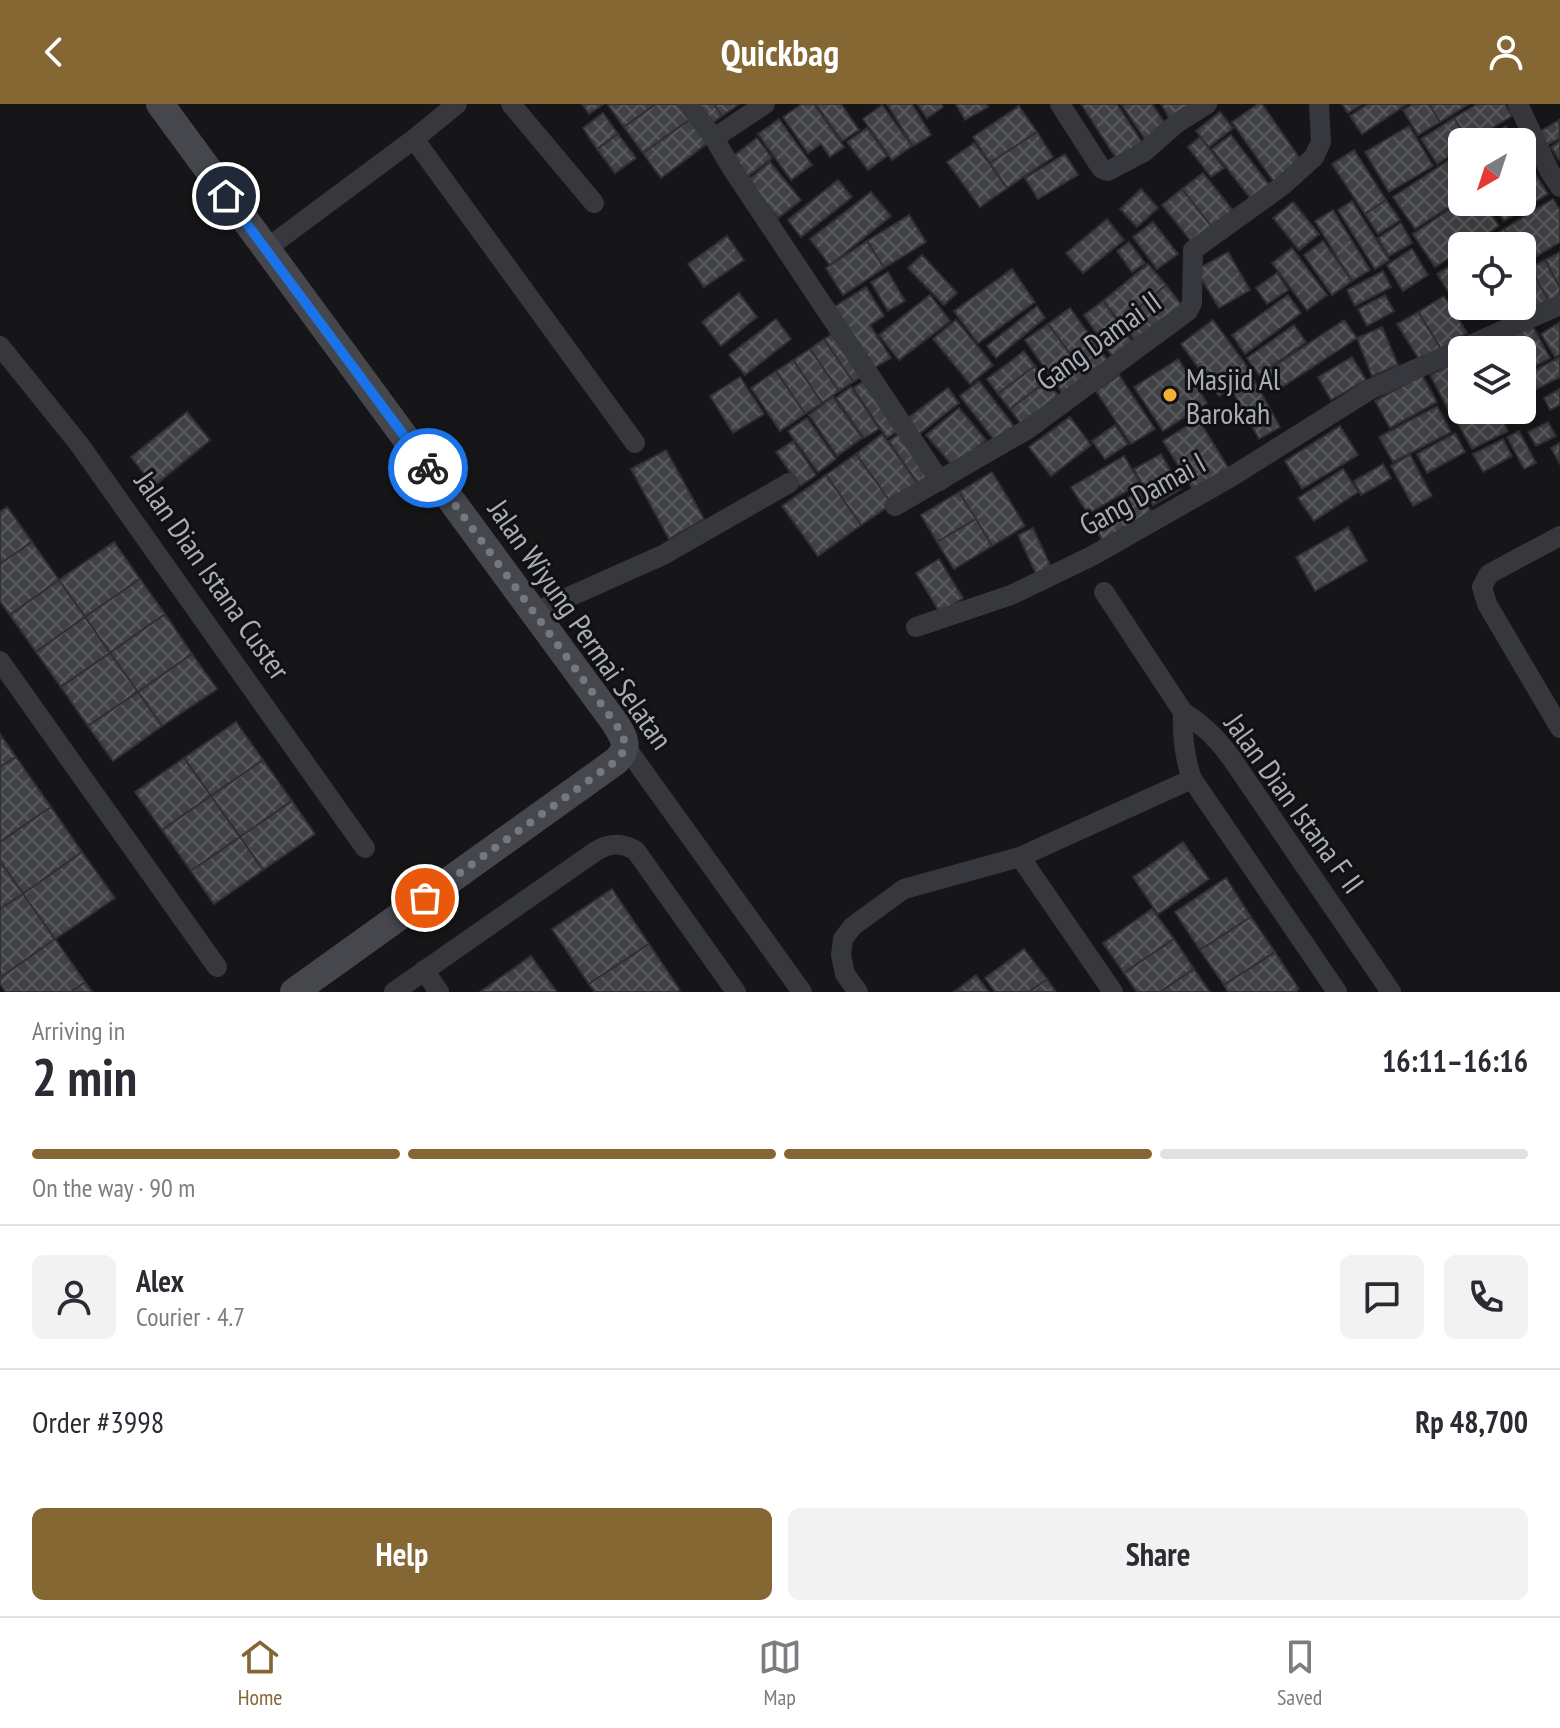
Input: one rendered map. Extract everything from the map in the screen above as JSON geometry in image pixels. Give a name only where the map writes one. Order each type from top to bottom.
[{"type":"street","name":"Jalan Wiyung Permai Selatan","points":[[160,104],[535,612],[615,723],[625,746],[802,992]]},
{"type":"street","points":[[266,249],[457,104]]},
{"type":"street","points":[[511,104],[594,203]]},
{"type":"street","points":[[688,104],[714,138],[940,481]]},
{"type":"street","points":[[714,138],[765,104]]},
{"type":"street","points":[[1060,104],[1099,165],[1108,171],[1144,152],[1177,123],[1207,104]]},
{"type":"street","name":"Gang Damai II","points":[[895,506],[1028,429],[1188,311],[1192,303],[1193,250],[1282,186],[1314,157],[1321,142],[1319,104]]},
{"type":"street","points":[[1518,104],[1560,187]]},
{"type":"street","points":[[414,139],[635,443]]},
{"type":"street","name":"Gang Damai I","points":[[916,627],[1011,595],[1092,556],[1231,477],[1371,389],[1560,305]]},
{"type":"street","name":"Jalan Dian Istana Custer","points":[[0,346],[79,444],[365,848]]},
{"type":"street","points":[[535,612],[663,555],[789,483]]},
{"type":"street","points":[[1560,536],[1489,574],[1482,587],[1487,604],[1560,728]]},
{"type":"street","points":[[1104,592],[1183,712]]},
{"type":"street","points":[[0,661],[217,967]]},
{"type":"street","name":"Jalan Dian Istana F II","points":[[1337,992],[1192,779],[1185,757],[1183,712],[1217,738],[1391,992]]},
{"type":"street","points":[[294,992],[616,761],[625,746]]},
{"type":"street","points":[[858,992],[845,974],[841,955],[843,939],[853,926],[904,889],[1020,857],[1192,779]]},
{"type":"street","points":[[394,992],[596,851],[620,844],[636,851],[736,992]]},
{"type":"street","points":[[1020,857],[1113,992]]},
{"type":"street","points":[[424,970],[439,992]]},
{"type":"building","points":[[582,104],[604,104],[589,114]]},
{"type":"building","points":[[610,104],[656,104],[624,127]]},
{"type":"building","points":[[656,104],[686,104],[695,116],[643,153],[624,127]]},
{"type":"building","points":[[692,104],[714,104],[722,116],[708,126]]},
{"type":"building","points":[[714,104],[739,104],[722,116]]},
{"type":"building","points":[[802,104],[814,104],[844,147],[830,157],[821,144],[808,153],[783,117]]},
{"type":"building","points":[[816,104],[841,104],[859,130],[842,141]]},
{"type":"building","points":[[887,104],[912,104],[931,135],[913,146]]},
{"type":"building","points":[[917,104],[941,104],[943,107],[927,118]]},
{"type":"building","points":[[956,104],[986,104],[988,107],[965,120]]},
{"type":"building","points":[[1081,104],[1117,104],[1145,147],[1120,164]]},
{"type":"building","points":[[1121,104],[1152,104],[1168,128],[1147,142]]},
{"type":"building","points":[[1161,104],[1193,104],[1170,119]]},
{"type":"building","points":[[1262,104],[1303,163],[1274,182],[1232,122]]},
{"type":"building","points":[[1342,104],[1362,104],[1348,113]]},
{"type":"building","points":[[1368,104],[1407,104],[1362,134],[1350,116]]},
{"type":"building","points":[[1413,104],[1429,104],[1440,122],[1418,135],[1403,110]]},
{"type":"building","points":[[1429,104],[1469,104],[1440,122]]},
{"type":"building","points":[[1477,104],[1505,104],[1512,116],[1492,128],[1460,128],[1454,118]]},
{"type":"building","points":[[882,105],[912,146],[892,160],[863,119]]},
{"type":"building","points":[[1019,106],[1037,132],[990,163],[973,137]]},
{"type":"building","points":[[1220,112],[1233,128],[1209,147],[1196,131]]},
{"type":"building","points":[[603,113],[618,134],[597,149],[583,128]]},
{"type":"building","points":[[695,116],[712,140],[661,178],[643,153]]},
{"type":"building","points":[[1454,118],[1460,128],[1448,128],[1448,157],[1437,164],[1421,139]]},
{"type":"building","points":[[779,119],[812,165],[791,180],[758,134]]},
{"type":"building","points":[[1559,120],[1560,138],[1542,148],[1536,134]]},
{"type":"building","points":[[1409,126],[1433,166],[1389,192],[1365,152]]},
{"type":"building","points":[[867,128],[887,156],[868,170],[847,142]]},
{"type":"building","points":[[1037,132],[1053,157],[1007,188],[990,163]]},
{"type":"building","points":[[618,134],[636,158],[615,173],[597,149]]},
{"type":"building","points":[[1231,135],[1273,190],[1255,204],[1212,149]]},
{"type":"building","points":[[1200,137],[1224,168],[1211,177],[1188,147]]},
{"type":"building","points":[[757,138],[772,158],[747,177],[732,157]]},
{"type":"building","points":[[1560,141],[1560,159],[1559,160],[1551,147]]},
{"type":"building","points":[[974,143],[1007,188],[980,207],[947,162]]},
{"type":"building","points":[[1354,150],[1386,200],[1365,214],[1332,164]]},
{"type":"building","points":[[1065,154],[1078,175],[1038,199],[1025,178]]},
{"type":"building","points":[[1448,161],[1448,207],[1415,229],[1393,197]]},
{"type":"building","points":[[770,162],[801,200],[778,218],[747,181]]},
{"type":"building","points":[[1203,173],[1236,214],[1215,231],[1182,189]]},
{"type":"building","points":[[1536,175],[1548,194],[1536,201]]},
{"type":"building","points":[[838,180],[852,197],[801,237],[788,220]]},
{"type":"building","points":[[1141,189],[1158,208],[1137,227],[1120,209]]},
{"type":"building","points":[[1182,189],[1215,231],[1195,246],[1162,205]]},
{"type":"building","points":[[871,192],[891,216],[830,265],[810,239]]},
{"type":"building","points":[[1553,199],[1560,210],[1560,242],[1536,256],[1536,232],[1506,232],[1504,229],[1525,216],[1536,216],[1536,209]]},
{"type":"building","points":[[1386,200],[1400,220],[1378,234],[1365,214]]},
{"type":"building","points":[[1352,201],[1389,260],[1375,269],[1338,210]]},
{"type":"building","points":[[1293,202],[1319,234],[1299,250],[1273,218]]},
{"type":"building","points":[[1333,210],[1370,270],[1352,281],[1315,221]]},
{"type":"building","points":[[1448,210],[1448,216],[1492,216],[1499,226],[1490,232],[1448,232],[1448,259],[1435,267],[1413,234]]},
{"type":"building","points":[[909,215],[926,242],[884,268],[867,241]]},
{"type":"building","points":[[1107,219],[1124,240],[1083,273],[1066,253]]},
{"type":"building","points":[[1153,222],[1178,254],[1157,269],[1133,237]]},
{"type":"building","points":[[1401,223],[1412,243],[1389,256],[1378,238]]},
{"type":"building","points":[[727,236],[744,260],[704,287],[688,264]]},
{"type":"building","points":[[867,241],[884,268],[843,295],[826,268]]},
{"type":"building","points":[[1323,241],[1352,281],[1332,295],[1304,255]]},
{"type":"building","points":[[1129,242],[1145,263],[1132,272],[1117,251]]},
{"type":"building","points":[[1292,248],[1327,295],[1307,310],[1272,263]]},
{"type":"building","points":[[1412,249],[1428,275],[1403,291],[1387,265]]},
{"type":"building","points":[[1228,252],[1250,290],[1219,308],[1196,270]]},
{"type":"building","points":[[1560,252],[1560,288],[1545,260]]},
{"type":"building","points":[[922,255],[957,293],[944,305],[908,268]]},
{"type":"building","points":[[1545,260],[1560,288],[1560,295],[1549,301],[1536,278],[1536,265]]},
{"type":"building","points":[[1148,264],[1166,285],[1121,323],[1103,301]]},
{"type":"building","points":[[1448,267],[1448,291],[1437,274]]},
{"type":"building","points":[[1012,269],[1035,302],[978,343],[954,311]]},
{"type":"building","points":[[1383,271],[1391,287],[1355,306],[1347,290]]},
{"type":"building","points":[[888,272],[905,301],[888,311],[871,282]]},
{"type":"building","points":[[1277,273],[1288,290],[1267,304],[1256,288]]},
{"type":"building","points":[[1536,278],[1549,301],[1536,308]]},
{"type":"building","points":[[1166,285],[1184,308],[1139,345],[1121,323]]},
{"type":"building","points":[[866,287],[884,316],[870,325],[891,358],[870,370],[831,309]]},
{"type":"building","points":[[739,293],[757,317],[721,346],[702,322]]},
{"type":"building","points":[[930,295],[950,321],[899,360],[879,335]]},
{"type":"building","points":[[1288,295],[1301,313],[1245,354],[1232,335]]},
{"type":"building","points":[[1385,295],[1394,311],[1367,326],[1358,309]]},
{"type":"building","points":[[1444,296],[1448,302],[1448,320],[1459,320],[1467,333],[1448,336],[1448,345],[1441,349],[1418,312]]},
{"type":"building","points":[[1103,301],[1135,346],[1115,360],[1084,315]]},
{"type":"building","points":[[1037,306],[1045,318],[996,358],[987,346]]},
{"type":"building","points":[[1070,308],[1108,361],[1087,377],[1048,324]]},
{"type":"building","points":[[1418,312],[1441,349],[1421,362],[1397,324]]},
{"type":"building","points":[[776,319],[791,339],[745,375],[729,355]]},
{"type":"building","points":[[956,320],[993,365],[970,384],[933,339]]},
{"type":"building","points":[[1213,320],[1251,372],[1219,396],[1181,344]]},
{"type":"building","points":[[1344,320],[1357,338],[1279,389],[1267,371]]},
{"type":"building","points":[[1530,321],[1550,358],[1536,366],[1536,336],[1501,336]]},
{"type":"building","points":[[1560,322],[1560,354],[1555,357],[1541,334]]},
{"type":"building","points":[[1048,324],[1087,377],[1063,394],[1025,340]]},
{"type":"building","points":[[1294,325],[1306,342],[1259,375],[1247,358]]},
{"type":"building","points":[[1382,327],[1398,365],[1372,376],[1357,338]]},
{"type":"building","points":[[839,330],[867,373],[853,382],[824,339]]},
{"type":"building","points":[[824,339],[853,382],[839,391],[810,349]]},
{"type":"building","points":[[810,349],[839,391],[822,403],[793,360]]},
{"type":"building","points":[[1024,351],[1035,366],[998,394],[987,379]]},
{"type":"building","points":[[1352,357],[1366,380],[1331,400],[1318,377]]},
{"type":"building","points":[[1560,357],[1560,377],[1537,389],[1536,370]]},
{"type":"building","name":"Masjid Al Barokah","points":[[1178,359],[1207,403],[1163,431],[1134,387]]},
{"type":"building","points":[[793,360],[822,403],[805,414],[776,371]]},
{"type":"building","points":[[1035,366],[1047,381],[1010,409],[998,394]]},
{"type":"building","points":[[1448,366],[1448,409],[1430,375]]},
{"type":"building","points":[[776,371],[805,414],[780,431],[751,388]]},
{"type":"building","points":[[1119,375],[1155,429],[1131,444],[1096,391]]},
{"type":"building","points":[[1422,375],[1437,402],[1390,428],[1375,401]]},
{"type":"building","points":[[740,377],[764,414],[733,433],[710,396]]},
{"type":"building","points":[[870,377],[904,427],[887,438],[853,388]]},
{"type":"building","points":[[1254,380],[1280,427],[1259,439],[1233,392]]},
{"type":"building","points":[[979,381],[1014,426],[995,441],[960,396]]},
{"type":"building","points":[[1047,381],[1062,401],[1025,429],[1010,409]]},
{"type":"building","points":[[851,387],[879,429],[864,438],[836,398]]},
{"type":"building","points":[[948,388],[959,403],[916,436],[904,421]]},
{"type":"building","points":[[1560,389],[1560,405],[1550,410],[1544,398]]},
{"type":"building","points":[[833,397],[862,438],[837,456],[809,415]]},
{"type":"building","points":[[1437,406],[1451,432],[1393,462],[1379,437]]},
{"type":"building","points":[[959,408],[986,440],[954,467],[926,435]]},
{"type":"building","points":[[187,412],[210,440],[154,486],[131,457]]},
{"type":"building","points":[[1070,417],[1091,445],[1051,476],[1029,447]]},
{"type":"building","points":[[807,418],[836,459],[818,472],[788,431]]},
{"type":"building","points":[[1198,419],[1229,469],[1194,491],[1163,441]]},
{"type":"building","points":[[1548,422],[1556,436],[1536,446],[1528,432]]},
{"type":"building","points":[[1458,424],[1504,424],[1508,431],[1472,449]]},
{"type":"building","points":[[1115,425],[1128,444],[1105,459],[1092,441]]},
{"type":"building","points":[[1340,426],[1358,455],[1302,489],[1285,461]]},
{"type":"building","points":[[903,431],[934,475],[919,485],[889,441]]},
{"type":"building","points":[[1519,431],[1536,463],[1524,469],[1507,437]]},
{"type":"building","points":[[1455,433],[1465,452],[1427,473],[1417,454]]},
{"type":"building","points":[[882,434],[919,486],[892,504],[856,454]]},
{"type":"building","points":[[1503,439],[1512,456],[1483,472],[1473,454]]},
{"type":"building","points":[[793,441],[816,475],[800,486],[776,452]]},
{"type":"building","points":[[1560,443],[1560,464],[1551,448]]},
{"type":"building","points":[[666,450],[704,519],[669,539],[631,469]]},
{"type":"building","points":[[856,454],[892,504],[861,525],[826,475]]},
{"type":"building","points":[[1161,454],[1181,489],[1153,505],[1134,469]]},
{"type":"building","points":[[1410,455],[1432,496],[1413,506],[1391,466]]},
{"type":"building","points":[[1124,456],[1140,483],[1088,514],[1071,487]]},
{"type":"building","points":[[1383,464],[1391,478],[1361,495],[1354,481]]},
{"type":"building","points":[[1343,469],[1358,492],[1314,521],[1298,498]]},
{"type":"building","points":[[992,472],[1025,526],[992,546],[959,492]]},
{"type":"building","points":[[826,475],[861,525],[818,556],[782,506]]},
{"type":"building","points":[[1139,491],[1151,511],[1103,542],[1091,520]]},
{"type":"building","points":[[959,492],[976,519],[937,542],[921,515]]},
{"type":"building","points":[[7,507],[32,542],[0,564],[0,512]]},
{"type":"building","points":[[976,519],[992,546],[954,569],[937,542]]},
{"type":"building","points":[[1348,527],[1367,561],[1315,591],[1296,557]]},
{"type":"building","points":[[1033,528],[1052,569],[1037,576],[1018,535]]},
{"type":"building","points":[[32,542],[59,580],[10,615],[0,601],[0,564]]},
{"type":"building","points":[[114,542],[140,579],[85,617],[59,580]]},
{"type":"building","points":[[939,559],[963,598],[940,613],[916,573]]},
{"type":"building","points":[[140,579],[165,614],[110,653],[85,617]]},
{"type":"building","points":[[59,580],[85,617],[36,652],[10,615]]},
{"type":"building","points":[[165,614],[192,654],[138,692],[110,653]]},
{"type":"building","points":[[85,617],[110,653],[61,687],[36,652]]},
{"type":"building","points":[[110,653],[138,692],[88,726],[61,687]]},
{"type":"building","points":[[192,654],[217,689],[162,726],[138,692]]},
{"type":"building","points":[[138,692],[162,726],[113,761],[88,726]]},
{"type":"building","points":[[236,722],[263,760],[211,796],[184,758]]},
{"type":"building","points":[[0,734],[16,757],[0,767]]},
{"type":"building","points":[[16,757],[51,807],[0,842],[0,767]]},
{"type":"building","points":[[184,758],[211,796],[162,830],[135,792]]},
{"type":"building","points":[[263,760],[292,801],[240,837],[211,796]]},
{"type":"building","points":[[211,796],[240,837],[191,871],[162,830]]},
{"type":"building","points":[[292,801],[315,834],[263,870],[240,837]]},
{"type":"building","points":[[51,807],[82,852],[23,894],[0,861],[0,842]]},
{"type":"building","points":[[240,837],[263,870],[214,904],[191,871]]},
{"type":"building","points":[[1183,842],[1209,879],[1158,914],[1133,877]]},
{"type":"building","points":[[82,852],[115,898],[55,939],[23,894]]},
{"type":"building","points":[[0,861],[23,894],[0,909]]},
{"type":"building","points":[[1226,878],[1251,917],[1200,950],[1175,912]]},
{"type":"building","points":[[612,889],[649,944],[589,984],[552,929]]},
{"type":"building","points":[[23,894],[55,939],[0,978],[0,909]]},
{"type":"building","points":[[1152,909],[1174,939],[1124,973],[1103,943]]},
{"type":"building","points":[[1251,917],[1275,952],[1224,985],[1200,950]]},
{"type":"building","points":[[55,939],[85,982],[71,992],[6,992],[0,978]]},
{"type":"building","points":[[1174,939],[1194,969],[1160,992],[1137,992],[1124,973]]},
{"type":"building","points":[[649,944],[680,990],[595,992],[589,984]]},
{"type":"building","points":[[1024,949],[1047,979],[1029,992],[995,992],[985,978]]},
{"type":"building","points":[[1275,952],[1299,989],[1295,992],[1228,992],[1224,985]]},
{"type":"building","points":[[531,956],[557,992],[480,992]]},
{"type":"building","points":[[1194,969],[1210,992],[1160,992]]},
{"type":"building","points":[[976,975],[989,992],[954,992]]},
{"type":"building","points":[[1047,979],[1056,992],[1029,992]]},
{"type":"building","points":[[85,982],[92,992],[71,992]]},
{"type":"way so far","points":[[425,898],[616,761],[625,746],[615,723],[428,468]]},
{"type":"place","name":"Masjid Al Barokah","points":[[1170,395]]},
{"type":"route","points":[[226,196],[428,468]]}]
